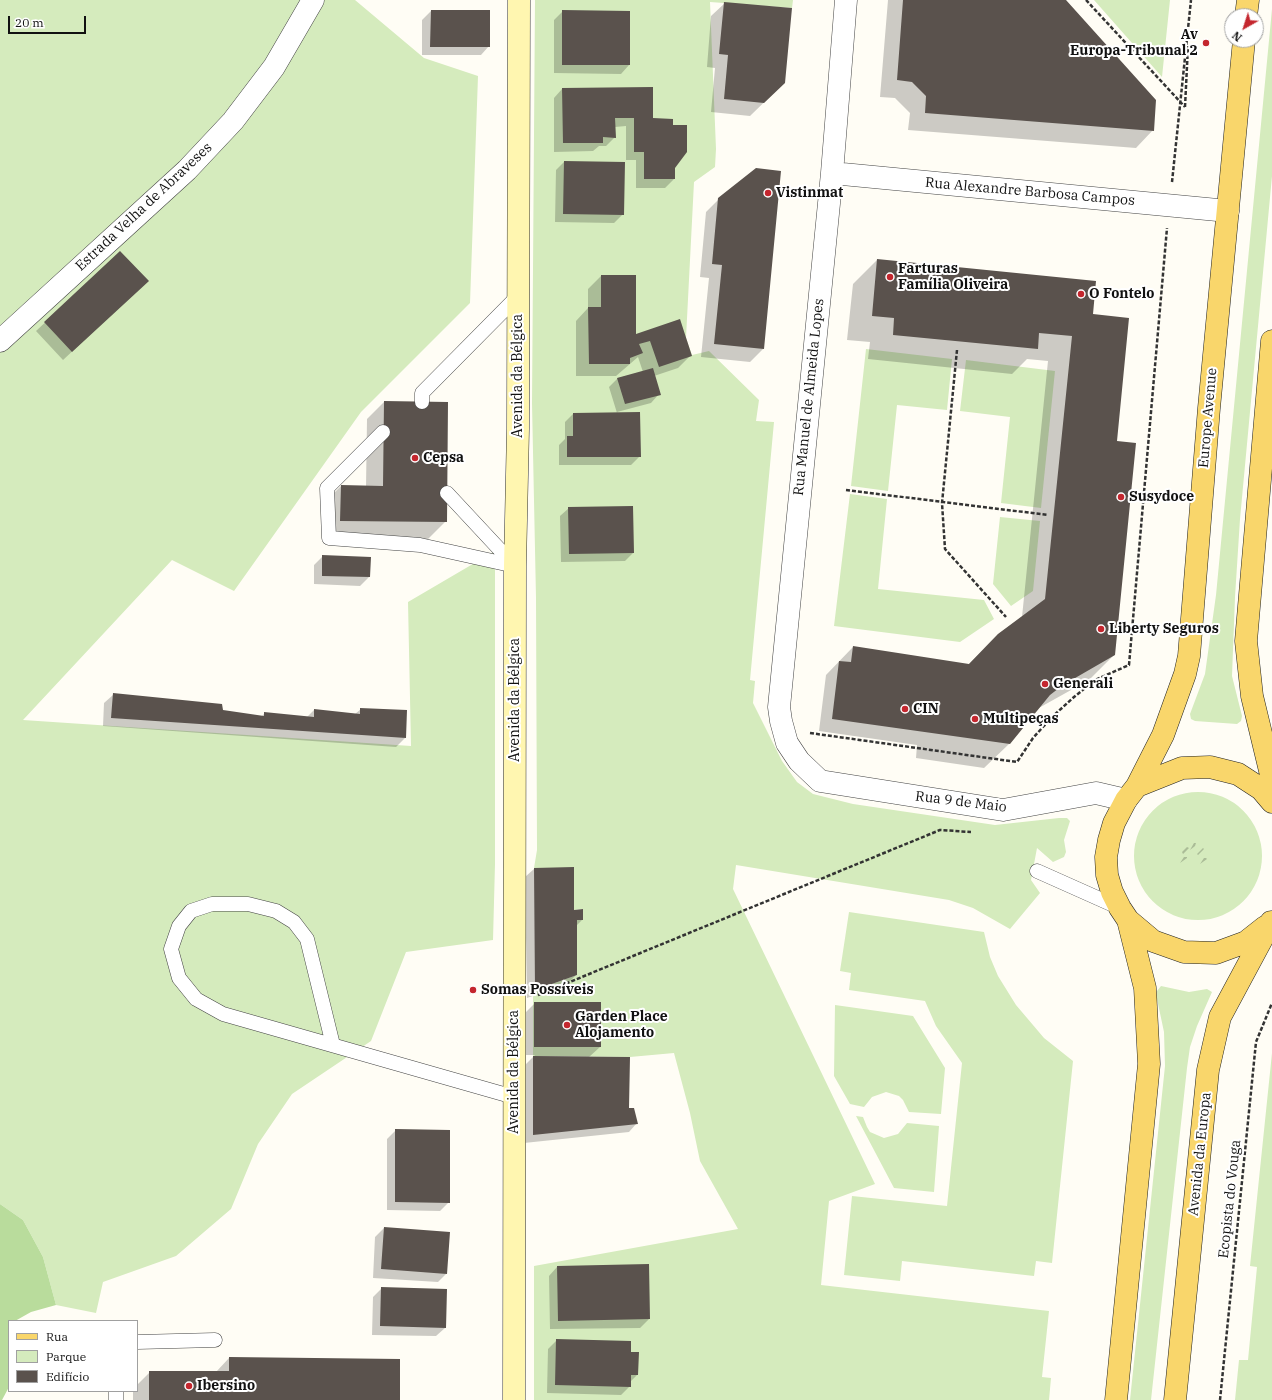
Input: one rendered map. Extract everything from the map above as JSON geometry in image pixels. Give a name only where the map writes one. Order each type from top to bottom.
[{"type":"main road","name":"Avenida da Bélgica","points":[[514,1400],[515,566],[519,295],[519,0]]},
{"type":"main road","name":"Europe Avenue","points":[[1124,914],[1110,886],[1106,857],[1108,840],[1114,823],[1163,735],[1185,674],[1189,656],[1200,506],[1243,48]]},
{"type":"main road","points":[[1272,341],[1246,641],[1252,696],[1272,780]]},
{"type":"main road","points":[[1132,793],[1182,768],[1210,767],[1238,774],[1261,789],[1272,802]]},
{"type":"main road","points":[[1124,914],[1153,941],[1184,952],[1216,953],[1246,942],[1272,921]]},
{"type":"main road","points":[[1116,1400],[1149,1064],[1145,988],[1124,914]]},
{"type":"main road","name":"Avenida da Europa","points":[[1175,1400],[1208,1070],[1220,1017],[1272,921]]},
{"type":"street","name":"Estrada Velha de Abraveses","points":[[0,341],[187,170],[228,126],[274,67],[313,0]]},
{"type":"street","name":"Rua Manuel de Almeida Lopes","points":[[820,782],[798,761],[787,742],[780,721],[779,707],[832,173],[846,0]]},
{"type":"street","name":"Rua Alexandre Barbosa Campos","points":[[832,173],[1228,211]]},
{"type":"street","name":"Rua 9 de Maio","points":[[820,782],[1003,810],[1096,794],[1132,793]]},
{"type":"lane","points":[[419,399],[519,295]]},
{"type":"lane","points":[[383,432],[327,488],[329,538],[420,546],[515,566]]},
{"type":"lane","points":[[447,493],[515,566]]},
{"type":"lane","points":[[1037,871],[1124,914]]},
{"type":"lane","points":[[333,1045],[308,939],[294,922],[276,911],[248,904],[212,904],[191,911],[179,926],[171,949],[179,978],[196,999],[223,1014],[514,1097]]},
{"type":"lane","points":[[138,1342],[215,1340]]},
{"type":"path","points":[[1086,0],[1185,107],[1188,21]]},
{"type":"path","points":[[809,733],[1017,762],[1033,738],[1052,717],[1074,697],[1095,680],[1129,665],[1190,0]]},
{"type":"path","points":[[957,350],[942,503],[945,549],[1006,617]]},
{"type":"path","points":[[846,490],[1048,515]]},
{"type":"path","points":[[515,1000],[533,997],[940,830],[973,832]]},
{"type":"path","name":"Ecopista do Vouga","points":[[1220,1400],[1256,1042],[1272,1003]]},
{"type":"green space","points":[[0,0],[355,0],[424,58],[478,76],[470,303],[361,412],[234,591],[172,560],[23,720],[411,746],[408,602],[495,551],[495,864],[493,940],[406,952],[371,1041],[292,1094],[258,1144],[231,1209],[176,1256],[103,1282],[96,1313],[56,1305],[43,1257],[23,1220],[0,1204]]},
{"type":"green space","points":[[535,0],[793,0],[792,8],[710,2],[716,149],[715,167],[694,182],[686,338],[692,355],[709,351],[759,400],[756,421],[774,422],[750,680],[755,681],[753,703],[782,761],[797,782],[813,794],[853,804],[995,825],[1059,818],[1067,818],[1070,821],[1064,840],[1066,852],[1064,857],[1053,862],[1037,848],[1031,880],[1040,893],[1010,929],[973,908],[949,900],[736,865],[733,889],[875,1184],[829,1201],[821,1285],[1049,1311],[1042,1377],[1051,1378],[1049,1400],[534,1400],[534,1266],[738,1229],[700,1161],[690,1113],[674,1053],[630,1057],[533,1056],[533,997],[535,990],[577,975],[577,920],[583,920],[583,909],[574,910],[574,868],[534,868],[537,850],[536,598],[532,403]]},
{"type":"green space","points":[[1094,0],[1170,0],[1162,77]]},
{"type":"green space","points":[[1272,9],[1272,176],[1240,519],[1235,597],[1232,676],[1242,716],[1241,721],[1237,724],[1195,721],[1191,719],[1190,714],[1205,674],[1216,595]]},
{"type":"green space","points":[[866,349],[952,359],[947,410],[897,405],[888,491],[851,486]]},
{"type":"green space","points":[[966,360],[1055,371],[1041,508],[1001,503],[1010,417],[960,411]]},
{"type":"green space","points":[[850,494],[887,499],[878,589],[984,600],[994,619],[960,642],[834,626]]},
{"type":"green space","points":[[1000,517],[1040,521],[1033,591],[1011,606],[993,584]]},
{"type":"green space","points":[[1192,792],[1204,792],[1217,795],[1234,803],[1247,815],[1259,837],[1262,856],[1261,868],[1257,880],[1251,892],[1239,905],[1217,917],[1204,920],[1192,920],[1179,917],[1162,909],[1149,897],[1137,875],[1134,862],[1134,850],[1137,837],[1145,820],[1157,807],[1179,795]]},
{"type":"green space","points":[[849,912],[984,932],[990,957],[998,976],[1016,1005],[1044,1038],[1073,1061],[1052,1263],[1036,1261],[1034,1276],[902,1261],[900,1281],[844,1275],[852,1196],[947,1206],[962,1063],[936,1026],[925,1001],[849,990],[851,973],[840,971]]},
{"type":"green space","points":[[1161,986],[1189,992],[1207,989],[1212,992],[1197,1026],[1190,1047],[1151,1400],[1130,1400],[1165,1066],[1164,1032],[1157,999],[1157,991]]},
{"type":"green space","points":[[835,1005],[913,1016],[945,1068],[941,1114],[909,1112],[903,1100],[899,1096],[886,1092],[872,1097],[864,1107],[850,1104],[834,1076]]},
{"type":"green space","points":[[1272,1053],[1272,1400],[1235,1400],[1239,1360],[1248,1360],[1257,1267],[1250,1266]]},
{"type":"green space","points":[[856,1116],[863,1117],[870,1132],[884,1138],[898,1134],[907,1123],[939,1126],[934,1192],[894,1188]]},
{"type":"green space","points":[[0,1204],[23,1220],[43,1257],[56,1305],[31,1312],[17,1320],[8,1320],[8,1389],[2,1400],[0,1400]]},
{"type":"building","points":[[903,0],[1066,0],[1156,100],[1154,131],[925,113],[926,96],[912,82],[897,80]]},
{"type":"building","points":[[724,2],[792,8],[785,83],[764,103],[724,99],[728,55],[719,54]]},
{"type":"building","points":[[431,10],[490,10],[490,47],[430,47]]},
{"type":"building","points":[[562,10],[630,11],[630,65],[562,65]]},
{"type":"building","points":[[653,87],[653,118],[673,119],[673,125],[687,125],[687,152],[675,168],[675,179],[644,179],[644,152],[634,152],[634,118],[615,118],[616,138],[603,137],[603,143],[563,143],[562,88]]},
{"type":"building","points":[[564,161],[625,162],[624,215],[563,214]]},
{"type":"building","points":[[756,168],[781,171],[764,349],[714,344],[722,265],[712,264],[718,198]]},
{"type":"building","points":[[120,251],[149,281],[72,352],[44,322]]},
{"type":"building","points":[[877,259],[1096,281],[1093,314],[1129,318],[1117,441],[1136,443],[1115,655],[1063,685],[1050,695],[1010,744],[832,719],[839,661],[851,662],[853,646],[969,664],[998,634],[1045,599],[1072,336],[1039,333],[1038,349],[893,335],[894,318],[872,316]]},
{"type":"building","points":[[601,275],[636,275],[636,334],[680,319],[692,356],[659,367],[650,341],[639,344],[643,353],[630,358],[630,364],[589,364],[588,307],[601,307]]},
{"type":"building","points":[[653,368],[661,395],[625,404],[617,378]]},
{"type":"building","name":"Cepsa","points":[[384,401],[448,402],[447,522],[340,521],[341,485],[383,486]]},
{"type":"building","points":[[640,412],[641,457],[567,457],[567,436],[573,436],[573,413]]},
{"type":"building","points":[[633,506],[634,553],[569,554],[568,507]]},
{"type":"building","points":[[322,555],[371,557],[370,577],[322,576]]},
{"type":"building","points":[[113,693],[222,704],[223,710],[264,716],[264,712],[314,717],[314,709],[360,714],[360,708],[407,710],[406,738],[111,718]]},
{"type":"building","points":[[574,867],[574,910],[583,909],[583,920],[577,920],[577,975],[535,990],[534,868]]},
{"type":"building","name":"Garden Place Alojamento","points":[[534,1002],[601,1002],[601,1047],[534,1047]]},
{"type":"building","points":[[533,1056],[630,1057],[629,1108],[634,1108],[638,1124],[533,1135]]},
{"type":"building","points":[[395,1129],[450,1130],[450,1203],[395,1202]]},
{"type":"building","points":[[384,1227],[450,1232],[447,1274],[381,1269]]},
{"type":"building","points":[[649,1264],[650,1319],[558,1321],[557,1266]]},
{"type":"building","points":[[381,1287],[447,1289],[446,1328],[380,1326]]},
{"type":"building","points":[[556,1339],[631,1341],[631,1352],[639,1352],[638,1375],[631,1375],[631,1387],[555,1385]]},
{"type":"building","points":[[229,1357],[400,1359],[400,1400],[149,1400],[149,1371],[229,1371]]},
{"type":"place","name":"Av Europa-Tribunal 2","points":[[1206,43]]},
{"type":"place","name":"Vistinmat","points":[[768,193]]},
{"type":"place","name":"Farturas Família Oliveira","points":[[890,277]]},
{"type":"place","name":"O Fontelo","points":[[1081,294]]},
{"type":"place","name":"Cepsa","points":[[415,458]]},
{"type":"place","name":"Susydoce","points":[[1121,497]]},
{"type":"place","name":"Liberty Seguros","points":[[1101,629]]},
{"type":"place","name":"Generali","points":[[1045,684]]},
{"type":"place","name":"CIN","points":[[905,709]]},
{"type":"place","name":"Multipeças","points":[[975,719]]},
{"type":"place","name":"Somas Possíveis","points":[[473,990]]},
{"type":"place","name":"Garden Place Alojamento","points":[[567,1025]]},
{"type":"place","name":"Ibersino","points":[[189,1386]]}]
